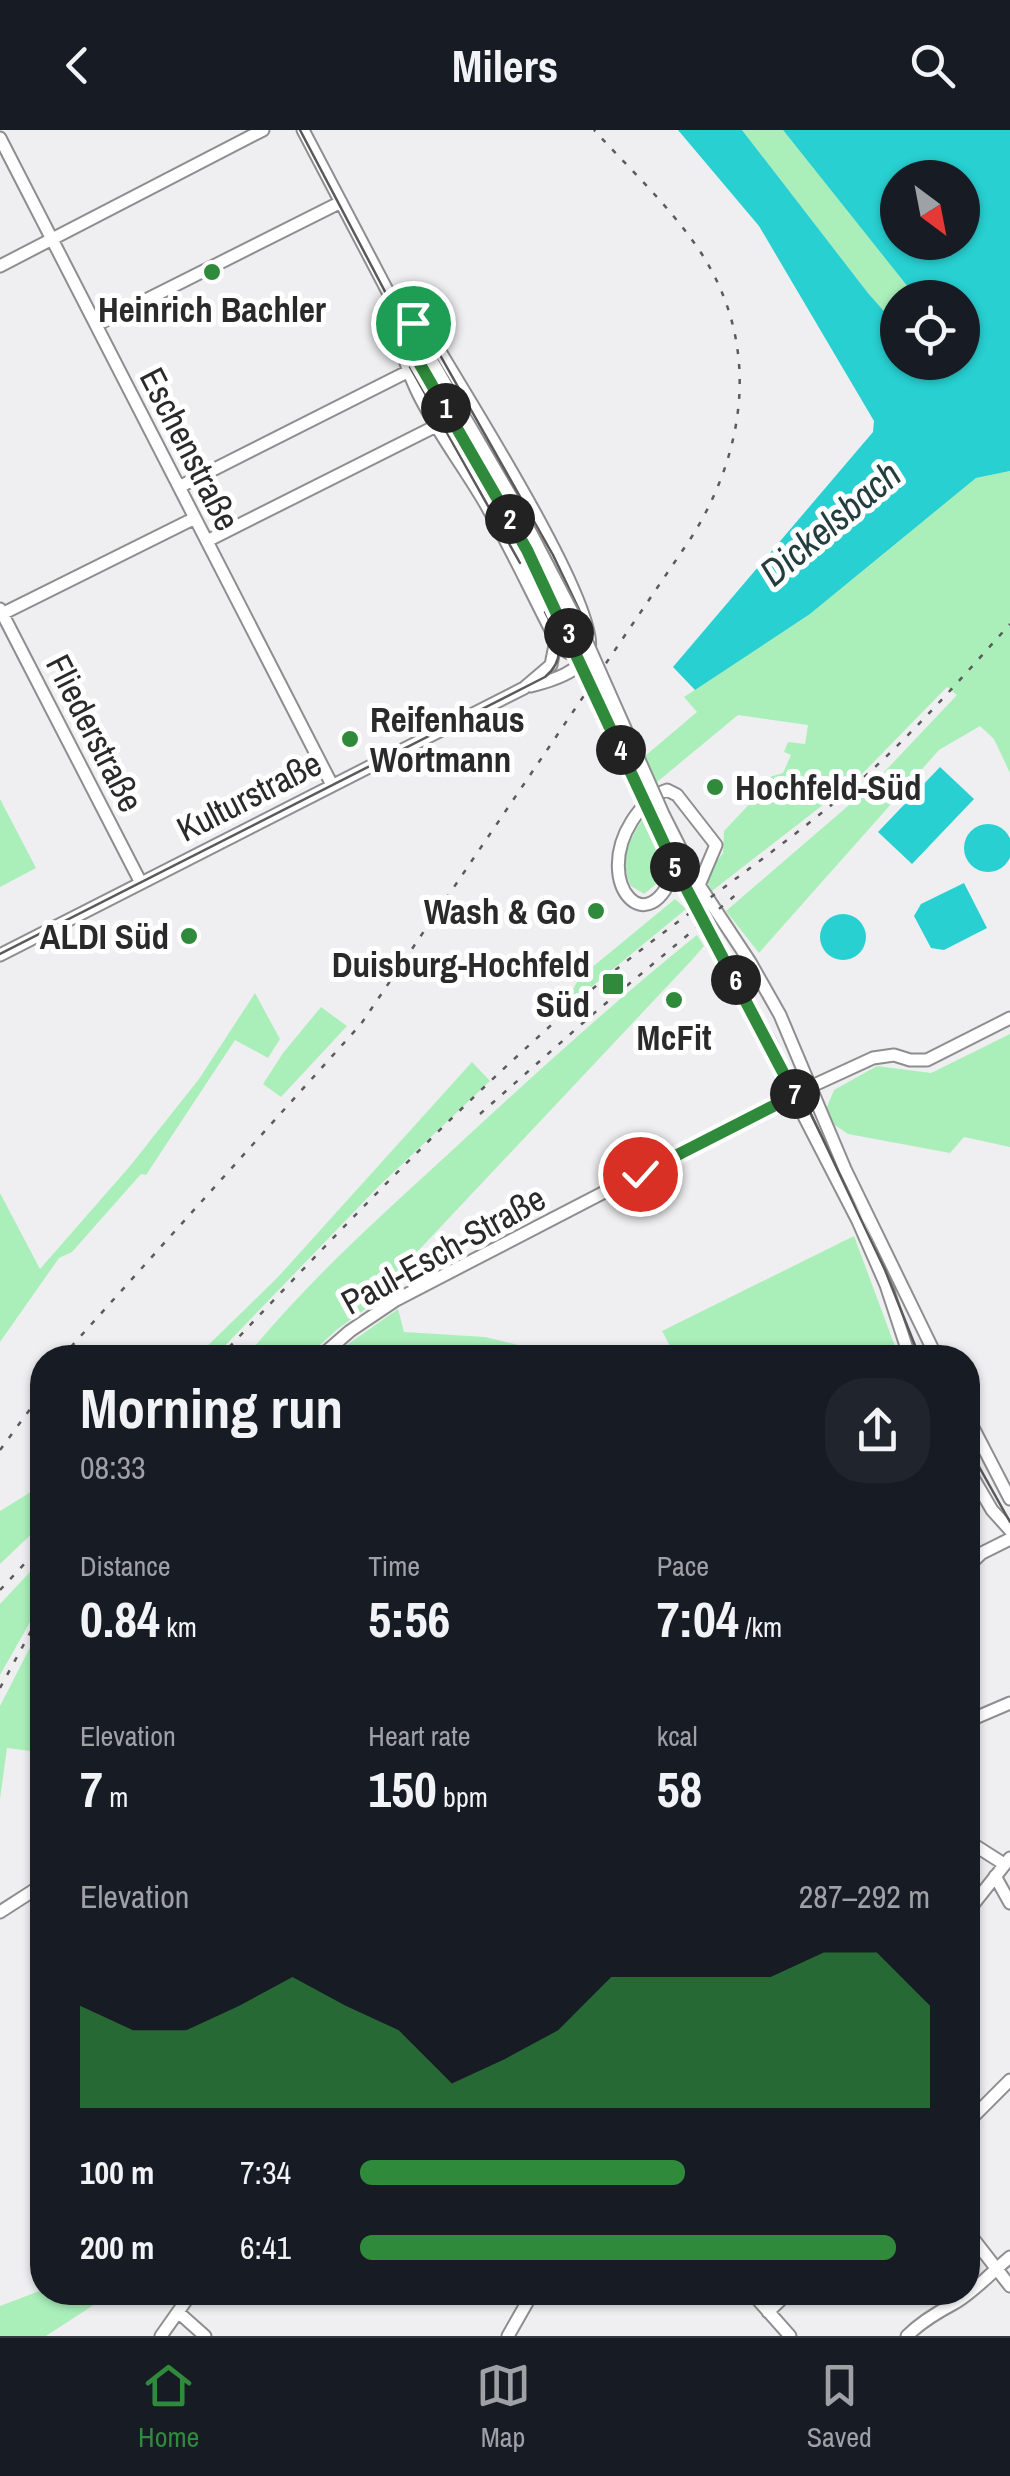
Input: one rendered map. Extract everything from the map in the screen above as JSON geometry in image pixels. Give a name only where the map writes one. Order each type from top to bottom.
[{"type":"street","points":[[0,266],[262,130]]},
{"type":"street","points":[[303,130],[398,311],[418,337],[581,629],[681,864],[690,896],[873,1252],[905,1345]]},
{"type":"street","name":"Eschenstraße","points":[[0,138],[332,785]]},
{"type":"street","points":[[96,325],[341,202]]},
{"type":"street","points":[[398,311],[434,343],[561,566],[583,611],[590,646],[581,654],[572,654],[556,640],[489,510],[407,372],[397,339],[398,311]]},
{"type":"street","points":[[179,487],[407,372]]},
{"type":"street","points":[[207,541],[438,424]]},
{"type":"street","points":[[1,612],[196,518]]},
{"type":"street","name":"Fliederstraße","points":[[1,612],[141,883]]},
{"type":"street","points":[[524,688],[551,666],[556,640]]},
{"type":"street","name":"Kulturstraße","points":[[0,955],[524,688],[572,670],[590,646]]},
{"type":"street","points":[[681,864],[665,892],[648,904],[634,902],[624,892],[616,864],[625,832],[638,812],[667,790],[677,795],[713,839],[716,850],[700,885]]},
{"type":"street","points":[[681,864],[708,861]]},
{"type":"street","points":[[681,864],[700,885],[767,990],[844,1169],[931,1345]]},
{"type":"street","points":[[665,892],[679,891],[690,896]]},
{"type":"street","name":"Paul-Esch-Straße","points":[[334,1345],[396,1300],[795,1095],[884,1055],[927,1060],[1010,1018]]},
{"type":"street","points":[[980,1441],[1010,1499]]},
{"type":"street","points":[[980,1490],[1010,1530]]},
{"type":"street","points":[[982,1553],[1010,1539]]},
{"type":"street","points":[[980,1716],[1010,1703]]},
{"type":"street","points":[[980,1847],[1007,1861],[980,1896]]},
{"type":"street","points":[[995,1876],[1010,1903]]},
{"type":"street","points":[[0,1912],[30,1893]]},
{"type":"street","points":[[980,2112],[1008,2088]]},
{"type":"street","points":[[980,2250],[1010,2286]]},
{"type":"street","points":[[980,2284],[1010,2257]]},
{"type":"street","points":[[162,2336],[183,2305]]},
{"type":"street","points":[[508,2336],[525,2305]]},
{"type":"street","points":[[762,2305],[790,2336]]},
{"type":"street","points":[[768,2312],[775,2305]]},
{"type":"street","points":[[907,2336],[947,2305]]},
{"type":"street","points":[[178,2312],[205,2336]]},
{"type":"green space","points":[[742,130],[783,130],[880,252],[880,260],[887,260],[902,280],[880,280],[880,307]]},
{"type":"green space","points":[[1010,471],[1010,773],[994,739],[980,726],[939,750],[759,953],[726,911],[870,787],[957,695],[947,687],[860,776],[712,891],[705,878],[723,853],[724,831],[756,797],[766,778],[783,773],[791,755],[784,752],[788,742],[805,744],[808,725],[738,715],[657,782],[645,756],[697,712],[684,697],[810,614],[976,478]]},
{"type":"green space","points":[[0,799],[36,868],[0,887]]},
{"type":"green space","points":[[643,819],[665,869],[660,881],[644,894],[631,886],[626,868],[629,843]]},
{"type":"green space","points":[[675,899],[686,909],[561,1012],[579,978]]},
{"type":"green space","points":[[697,935],[704,946],[386,1285],[389,1292],[320,1345],[257,1345],[367,1229]]},
{"type":"green space","points":[[255,993],[280,1039],[268,1058],[235,1040],[146,1175],[141,1174],[72,1252],[59,1258],[0,1342],[0,1193],[40,1269],[199,1079]]},
{"type":"green space","points":[[321,1007],[347,1026],[281,1097],[263,1084]]},
{"type":"green space","points":[[1010,1034],[1010,1147],[964,1137],[950,1153],[848,1134],[829,1121],[827,1107],[834,1090],[877,1066],[931,1073]]},
{"type":"green space","points":[[472,1062],[490,1081],[378,1187],[226,1345],[208,1345],[278,1277]]},
{"type":"green space","points":[[854,1236],[895,1345],[670,1345],[662,1331]]},
{"type":"green space","points":[[398,1309],[404,1332],[485,1337],[518,1345],[347,1345]]},
{"type":"green space","points":[[30,1492],[30,1535],[0,1564],[0,1511]]},
{"type":"green space","points":[[30,1572],[30,1622],[0,1675],[0,1604]]},
{"type":"green space","points":[[30,1647],[30,1751],[7,1748],[0,1799],[0,1706]]},
{"type":"green space","points":[[30,2295],[30,2305],[94,2305],[46,2336],[0,2336],[0,2306]]},
{"type":"water","name":"Dickelsbach","points":[[678,130],[742,130],[880,307],[880,380],[980,380],[980,280],[902,280],[887,260],[980,260],[980,160],[880,160],[880,252],[783,130],[1010,130],[1010,471],[976,478],[810,614],[695,690],[673,667],[873,432],[874,421],[759,226]]},
{"type":"water","points":[[940,767],[974,799],[912,864],[878,832]]},
{"type":"water","points":[[979,826],[997,826],[1010,839],[1010,857],[997,870],[979,870],[966,857],[966,839]]},
{"type":"water","points":[[964,883],[987,928],[944,950],[931,948],[914,916],[921,904]]},
{"type":"water","points":[[843,914],[860,920],[866,937],[860,954],[843,960],[826,954],[820,937],[826,920]]},
{"type":"tram line","points":[[300,130],[431,379],[515,520],[572,633],[682,875],[775,1038],[885,1270],[915,1345]]},
{"type":"tram line","points":[[406,316],[440,355],[553,555],[584,620],[585,651]]},
{"type":"tram line","points":[[410,367],[520,563]]},
{"type":"tram line","points":[[0,954],[545,677],[559,654],[557,637],[545,612]]},
{"type":"tram line","points":[[980,1468],[1010,1522]]},
{"type":"railway","points":[[73,1345],[361,1024],[711,503],[735,429],[740,391],[730,316],[716,280],[695,244],[594,130]]},
{"type":"railway","points":[[231,1345],[493,1078],[621,965],[784,843],[869,773],[1010,624]]},
{"type":"railway","points":[[480,1114],[738,893]]},
{"type":"railway","points":[[0,1450],[30,1409]]},
{"type":"railway","points":[[0,1590],[30,1558]]},
{"type":"railway","points":[[0,1688],[30,1633]]},
{"type":"place","name":"Heinrich Bachler","points":[[212,272]]},
{"type":"place","name":"Reifenhaus Wortmann","points":[[350,739]]},
{"type":"place","name":"Hochfeld-Süd","points":[[715,787]]},
{"type":"place","name":"Wash & Go","points":[[596,911]]},
{"type":"place","name":"ALDI Süd","points":[[189,936]]},
{"type":"place","name":"Duisburg-Hochfeld Süd","points":[[613,984]]},
{"type":"place","name":"McFit","points":[[674,1000]]},
{"type":"route","points":[[413,323],[398,311],[406,340],[527,550],[675,867],[795,1095],[640,1174]]}]
